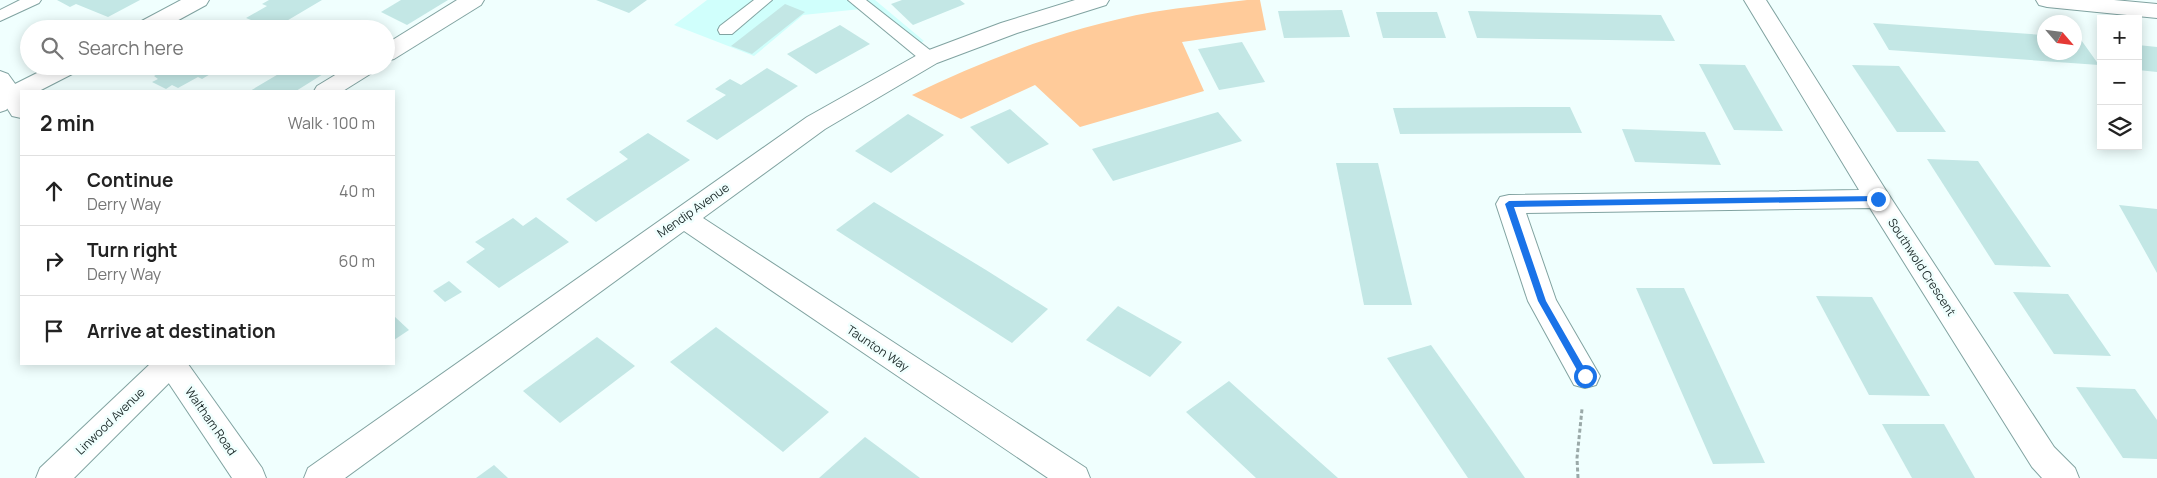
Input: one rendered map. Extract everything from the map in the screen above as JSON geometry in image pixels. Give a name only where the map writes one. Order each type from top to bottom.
[{"type":"street","points":[[161,20],[198,0]]},
{"type":"street","points":[[395,48],[473,0]]},
{"type":"street","name":"Mendip Avenue","points":[[320,478],[682,217],[816,123],[929,58],[1009,28],[1098,0]]},
{"type":"street","name":"Southwold Crescent","points":[[1755,0],[1878,199],[2044,457],[2063,478]]},
{"type":"street","points":[[2047,0],[2157,11]]},
{"type":"street","points":[[22,90],[52,75]]},
{"type":"street","points":[[328,90],[352,75]]},
{"type":"street","points":[[8,97],[20,91]]},
{"type":"street","points":[[1585,376],[1542,301],[1509,204],[1878,199]]},
{"type":"street","name":"Taunton Way","points":[[682,217],[1074,478]]},
{"type":"street","name":"Linwood Avenue","points":[[52,478],[169,365]]},
{"type":"street","name":"Waltham Road","points":[[171,365],[250,478]]},
{"type":"lane","points":[[0,16],[33,0]]},
{"type":"lane","points":[[726,30],[764,0]]},
{"type":"lane","points":[[856,0],[929,58]]},
{"type":"path","points":[[1578,478],[1577,458],[1585,376]]},
{"type":"shaded area","points":[[707,0],[875,0],[924,41],[909,49],[861,9],[803,15],[754,56],[674,25]]},
{"type":"shaded area","points":[[1260,0],[1266,30],[1182,42],[1204,91],[1080,127],[1035,85],[961,119],[912,95],[1000,56],[1091,26],[1153,12]]},
{"type":"building","points":[[57,0],[140,0],[108,17],[76,4],[70,7]]},
{"type":"building","points":[[269,0],[322,0],[288,20],[251,20],[246,18],[267,6],[262,4]]},
{"type":"building","points":[[401,0],[448,0],[407,25],[381,12]]},
{"type":"building","points":[[596,0],[647,0],[629,13]]},
{"type":"building","points":[[902,0],[960,0],[965,4],[913,25],[891,4]]},
{"type":"building","points":[[785,4],[805,12],[752,54],[731,46]]},
{"type":"building","points":[[1342,10],[1350,37],[1284,38],[1278,11]]},
{"type":"building","points":[[1468,11],[1661,15],[1675,41],[1477,38]]},
{"type":"building","points":[[1376,12],[1437,12],[1446,38],[1383,38]]},
{"type":"building","points":[[1873,23],[2037,35],[2037,60],[2082,60],[2082,41],[2097,65],[1889,50]]},
{"type":"building","points":[[840,25],[870,44],[816,74],[787,54]]},
{"type":"building","points":[[1242,42],[1265,82],[1219,90],[1198,49]]},
{"type":"building","points":[[2142,45],[2157,47],[2157,72],[2142,70]]},
{"type":"building","points":[[1699,64],[1745,65],[1783,131],[1734,130]]},
{"type":"building","points":[[1852,65],[1899,66],[1946,132],[1897,132]]},
{"type":"building","points":[[767,68],[798,86],[717,140],[686,121],[726,95],[715,89],[730,79],[741,85]]},
{"type":"building","points":[[209,75],[202,79],[198,77],[178,88],[172,85],[166,89],[152,82],[158,79],[154,76]]},
{"type":"building","points":[[277,75],[322,75],[298,90],[252,90]]},
{"type":"building","points":[[1570,107],[1582,133],[1400,134],[1393,108]]},
{"type":"building","points":[[1010,109],[1049,144],[1008,164],[970,127]]},
{"type":"building","points":[[1218,112],[1242,141],[1113,181],[1092,149]]},
{"type":"building","points":[[908,114],[944,135],[891,173],[855,151]]},
{"type":"building","points":[[1622,129],[1705,132],[1721,165],[1635,162]]},
{"type":"building","points":[[648,133],[690,160],[596,222],[566,199],[628,159],[619,152]]},
{"type":"building","points":[[1927,159],[1978,161],[2051,267],[1995,265]]},
{"type":"building","points":[[1336,163],[1378,163],[1412,305],[1364,305]]},
{"type":"building","points":[[874,202],[1048,309],[1012,343],[836,230]]},
{"type":"building","points":[[2119,205],[2157,209],[2157,273],[2137,237]]},
{"type":"building","points":[[536,217],[569,242],[499,288],[466,262],[485,249],[475,242],[513,218],[523,226]]},
{"type":"building","points":[[449,281],[462,292],[445,302],[433,291]]},
{"type":"building","points":[[1636,288],[1684,288],[1765,463],[1713,464]]},
{"type":"building","points":[[2013,292],[2068,294],[2111,356],[2054,354]]},
{"type":"building","points":[[1816,296],[1872,297],[1930,396],[1869,395]]},
{"type":"building","points":[[1118,306],[1182,342],[1150,377],[1086,340]]},
{"type":"building","points":[[395,317],[409,330],[395,339]]},
{"type":"building","points":[[716,327],[829,412],[783,452],[670,362]]},
{"type":"building","points":[[597,337],[635,366],[560,423],[523,391]]},
{"type":"building","points":[[1431,345],[1525,478],[1468,478],[1387,358]]},
{"type":"building","points":[[1229,381],[1338,478],[1256,478],[1186,412]]},
{"type":"building","points":[[2076,387],[2135,389],[2157,420],[2157,459],[2123,458]]},
{"type":"building","points":[[1882,424],[1944,424],[1975,478],[1912,478]]},
{"type":"building","points":[[865,437],[896,460],[920,478],[819,478]]},
{"type":"building","points":[[494,465],[508,478],[476,478]]},
{"type":"route","points":[[1585,376],[1542,301],[1509,204],[1878,199]]}]
